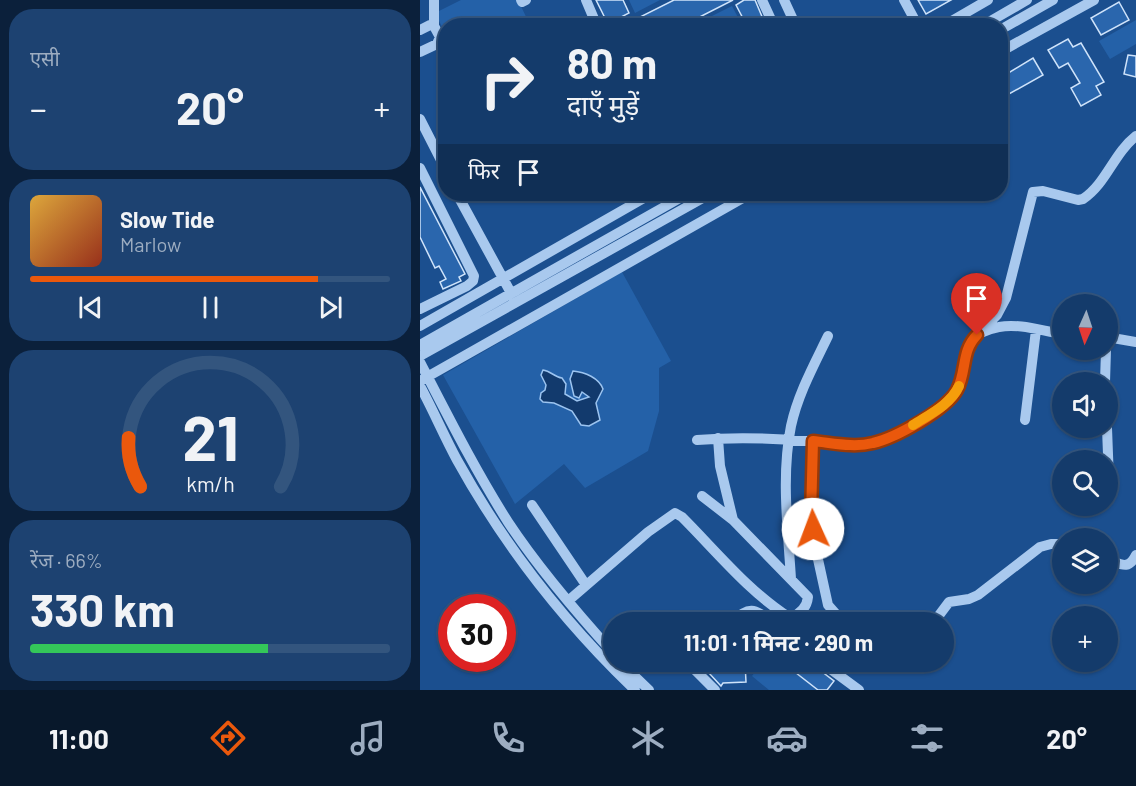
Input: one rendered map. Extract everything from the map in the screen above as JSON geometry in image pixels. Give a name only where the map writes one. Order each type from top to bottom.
[{"type":"street","points":[[521,0],[522,2],[526,0]]},
{"type":"street","points":[[585,0],[593,18]]},
{"type":"street","points":[[762,0],[770,18]]},
{"type":"street","points":[[784,0],[792,18]]},
{"type":"street","points":[[904,0],[914,18]]},
{"type":"street","points":[[958,18],[988,0]]},
{"type":"street","points":[[996,18],[1028,0]]},
{"type":"street","points":[[1008,25],[1053,0]]},
{"type":"street","points":[[1008,48],[1094,0]]},
{"type":"street","points":[[436,1],[434,26],[438,32]]},
{"type":"street","points":[[420,30],[430,25],[434,26]]},
{"type":"street","points":[[420,51],[432,47],[438,42]]},
{"type":"street","points":[[420,119],[438,154]]},
{"type":"street","points":[[697,440],[718,438],[789,440],[846,445],[873,443],[912,426],[944,405],[958,387],[967,349],[997,315],[1006,298],[1034,192],[1043,191],[1078,200],[1083,199],[1102,178],[1124,147],[1136,136]]},
{"type":"street","points":[[420,168],[474,276],[473,281],[467,286],[421,318]]},
{"type":"street","points":[[462,201],[511,293]]},
{"type":"street","points":[[421,318],[502,279],[639,201]]},
{"type":"street","points":[[420,345],[675,201]]},
{"type":"street","points":[[420,356],[697,201]]},
{"type":"street","points":[[424,378],[738,201]]},
{"type":"street","points":[[977,335],[999,327],[1012,326],[1052,332]]},
{"type":"street","points":[[1025,420],[1036,330]]},
{"type":"street","points":[[791,579],[785,494],[789,440],[803,389],[828,336]]},
{"type":"street","points":[[1118,337],[1134,338]]},
{"type":"street","points":[[420,362],[424,378],[509,523],[568,601],[603,641]]},
{"type":"street","points":[[420,386],[456,459],[528,569],[567,619],[635,690]]},
{"type":"street","points":[[718,438],[720,466],[733,520]]},
{"type":"street","points":[[813,441],[811,516],[814,541],[828,604],[834,612]]},
{"type":"street","points":[[568,601],[648,532],[675,513],[682,517],[757,592],[790,618],[798,615],[807,603],[808,597],[733,520],[702,496]]},
{"type":"street","points":[[531,505],[586,585]]},
{"type":"street","points":[[942,612],[949,602],[978,595],[1040,547],[1052,544]]},
{"type":"street","points":[[1118,562],[1126,565],[1132,563],[1136,555]]},
{"type":"street","points":[[743,612],[751,610],[759,612]]},
{"type":"street","points":[[631,672],[650,690]]},
{"type":"street","points":[[697,672],[715,690]]},
{"type":"street","points":[[834,672],[859,690]]},
{"type":"street","points":[[836,690],[845,681]]},
{"type":"shaded area","points":[[461,0],[518,0],[527,18],[438,19],[435,13]]},
{"type":"shaded area","points":[[629,0],[660,0],[635,13]]},
{"type":"shaded area","points":[[732,6],[738,18],[708,18]]},
{"type":"shaded area","points":[[1136,20],[1136,44],[1110,59],[1099,41]]},
{"type":"shaded area","points":[[622,272],[671,361],[659,368],[659,411],[648,451],[585,488],[564,464],[515,504],[443,375]]},
{"type":"shaded area","points":[[543,370],[562,378],[566,384],[565,394],[577,401],[589,397],[582,392],[579,398],[574,396],[570,379],[573,371],[587,374],[595,379],[603,389],[596,403],[600,420],[589,426],[581,425],[572,411],[554,403],[543,402],[540,399],[541,393],[545,390],[546,385],[541,375]]},
{"type":"shaded area","points":[[755,672],[794,672],[817,690],[769,690],[752,676]]},
{"type":"building","points":[[596,0],[623,0],[629,13],[619,18],[605,18]]},
{"type":"building","points":[[674,0],[733,0],[698,18],[638,18]]},
{"type":"building","points":[[744,0],[755,0],[763,18],[743,18],[736,5]]},
{"type":"building","points":[[918,0],[951,0],[926,14]]},
{"type":"building","points":[[1119,2],[1129,20],[1101,35],[1091,18]]},
{"type":"building","points":[[1068,39],[1073,47],[1081,43],[1104,82],[1096,86],[1101,95],[1081,106],[1071,88],[1080,83],[1068,63],[1059,68],[1048,50]]},
{"type":"building","points":[[1128,55],[1136,56],[1136,77],[1124,74]]},
{"type":"building","points":[[1033,58],[1043,75],[1008,95],[1008,73]]},
{"type":"building","points":[[420,187],[465,274],[459,277],[461,281],[443,289],[440,282],[446,279],[439,266],[435,268],[420,237]]},
{"type":"building","points":[[708,672],[746,672],[746,682],[723,683],[721,686]]},
{"type":"building","points":[[795,672],[822,672],[834,681],[827,690],[818,690]]},
{"type":"slow traffic","points":[[913,425],[944,405],[959,386]]},
{"type":"route","points":[[813,529],[811,516],[813,441],[846,445],[873,443],[912,426],[944,405],[953,396],[958,387],[967,349],[977,335]]}]
